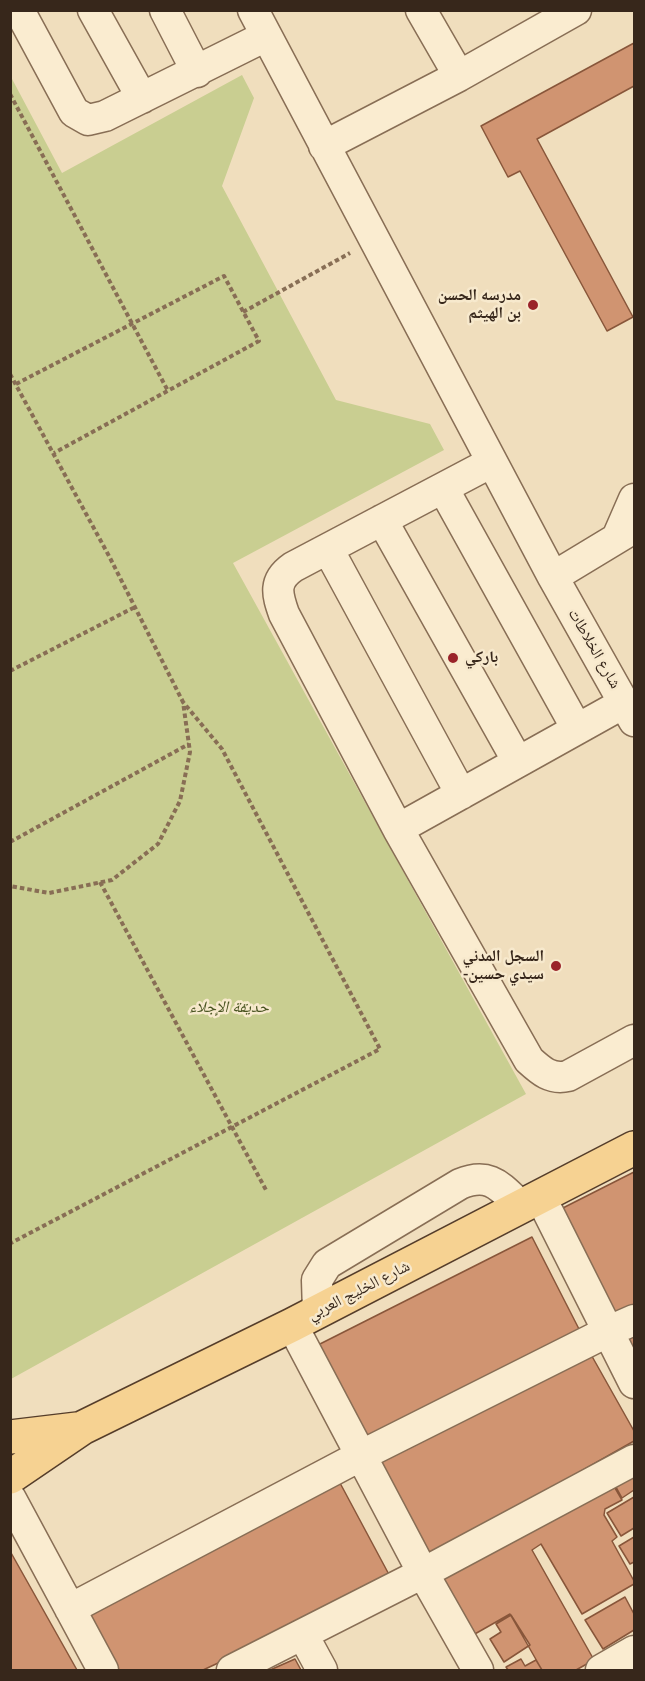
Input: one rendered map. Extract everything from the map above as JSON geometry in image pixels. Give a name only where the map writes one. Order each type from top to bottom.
[{"type":"main road","name":"شارع الخليج العربي","points":[[10,1477],[82,1428],[305,1319],[634,1148]]},
{"type":"main road","name":"شارع الخليج العربي","points":[[10,1437],[82,1428]]},
{"type":"street","points":[[19,10],[74,112],[88,120],[105,116],[197,72],[260,23]]},
{"type":"street","points":[[93,10],[142,98]]},
{"type":"street","points":[[165,10],[197,72]]},
{"type":"street","points":[[421,10],[459,76]]},
{"type":"street","points":[[324,146],[459,76],[576,10]]},
{"type":"street","name":"شارع الخلاطات","points":[[260,23],[553,577],[629,712]]},
{"type":"street","points":[[492,462],[284,573],[279,581],[279,600],[284,614],[398,828],[529,1060],[549,1076],[558,1078],[568,1076],[634,1040]]},
{"type":"street","points":[[443,488],[577,729]]},
{"type":"street","points":[[553,577],[626,533],[634,499]]},
{"type":"street","points":[[382,520],[518,762]]},
{"type":"street","points":[[327,549],[461,794]]},
{"type":"street","points":[[398,828],[577,729],[629,712]]},
{"type":"street","points":[[478,1671],[423,1573],[362,1455],[305,1319],[317,1280],[327,1264],[460,1184],[479,1178],[488,1179],[531,1203],[622,1325],[634,1383]]},
{"type":"street","points":[[70,1609],[362,1455],[622,1325]]},
{"type":"street","points":[[232,1671],[423,1573],[634,1460]]},
{"type":"street","points":[[11,1499],[102,1671]]},
{"type":"street","points":[[303,1635],[322,1671]]},
{"type":"street","points":[[601,1671],[634,1651]]},
{"type":"path","points":[[10,94],[168,391]]},
{"type":"path","points":[[243,312],[374,240]]},
{"type":"path","points":[[16,384],[224,276],[260,341],[54,453]]},
{"type":"path","points":[[10,374],[54,453],[183,702],[222,749],[380,1049],[11,1243],[10,1241]]},
{"type":"path","points":[[10,671],[135,607]]},
{"type":"path","points":[[10,886],[49,892],[112,880],[158,844],[180,801],[190,752],[183,702]]},
{"type":"path","points":[[10,842],[189,744]]},
{"type":"path","points":[[100,882],[266,1190]]},
{"type":"green space","name":"حديقة الإجلاء","points":[[242,75],[254,98],[222,186],[336,400],[430,424],[444,450],[233,563],[526,1094],[11,1379],[11,77],[62,173]]},
{"type":"building","points":[[634,43],[634,86],[537,139],[633,317],[607,331],[520,171],[508,177],[481,126]]},
{"type":"building","points":[[634,1172],[634,1309],[608,1321],[553,1213]]},
{"type":"building","points":[[532,1237],[580,1331],[365,1445],[314,1347]]},
{"type":"building","points":[[634,1336],[634,1370],[620,1343]]},
{"type":"building","points":[[589,1351],[634,1431],[634,1441],[423,1561],[372,1466]]},
{"type":"building","points":[[608,1476],[622,1500],[605,1509],[604,1515],[617,1537],[612,1541],[634,1584],[582,1614],[541,1544],[532,1550],[594,1660],[576,1670],[542,1670],[510,1614],[466,1639],[431,1578]]},
{"type":"building","points":[[634,1476],[634,1490],[622,1498],[616,1487]]},
{"type":"building","points":[[340,1483],[393,1582],[203,1670],[110,1670],[83,1619]]},
{"type":"building","points":[[634,1497],[634,1528],[621,1536],[607,1513]]},
{"type":"building","points":[[634,1537],[634,1562],[630,1564],[619,1546]]},
{"type":"building","points":[[10,1551],[77,1670],[10,1670]]},
{"type":"building","points":[[625,1597],[634,1614],[634,1630],[603,1649],[585,1620]]},
{"type":"building","points":[[511,1615],[530,1645],[504,1662],[490,1639],[501,1632],[496,1624]]},
{"type":"building","points":[[295,1659],[301,1670],[270,1670]]},
{"type":"building","points":[[521,1659],[525,1666],[536,1660],[542,1670],[508,1670],[506,1667]]},
{"type":"place","name":"مدرسه الحسن بن الهيثم","points":[[533,305]]},
{"type":"place","name":"باركي","points":[[453,658]]},
{"type":"place","name":"السجل المدني -سيدي حسين","points":[[556,966]]}]
